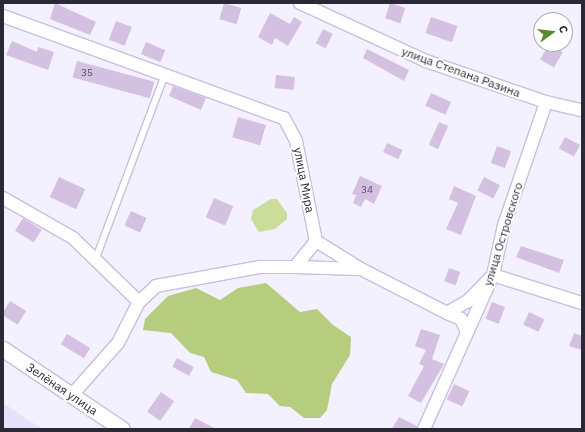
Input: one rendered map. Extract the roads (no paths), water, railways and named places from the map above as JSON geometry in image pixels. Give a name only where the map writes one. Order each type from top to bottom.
[{"type":"street","name":"улица Степана Разина","points":[[300,3],[426,61],[546,102],[582,110]]},
{"type":"street","name":"улица Мира","points":[[3,16],[284,118],[296,141],[316,241]]},
{"type":"street","name":"улица Островского","points":[[424,429],[493,275],[504,225],[546,102]]},
{"type":"street","points":[[3,198],[43,219],[96,258],[139,302]]},
{"type":"street","points":[[295,267],[316,241],[361,269],[461,319],[467,332]]},
{"type":"street","points":[[72,395],[118,343],[139,302],[156,286],[206,274],[260,267],[361,269]]},
{"type":"street","points":[[447,313],[468,301],[493,275],[582,303]]},
{"type":"street","name":"Зелёная улица","points":[[3,349],[122,429]]},
{"type":"lane","points":[[96,258],[165,74]]}]
